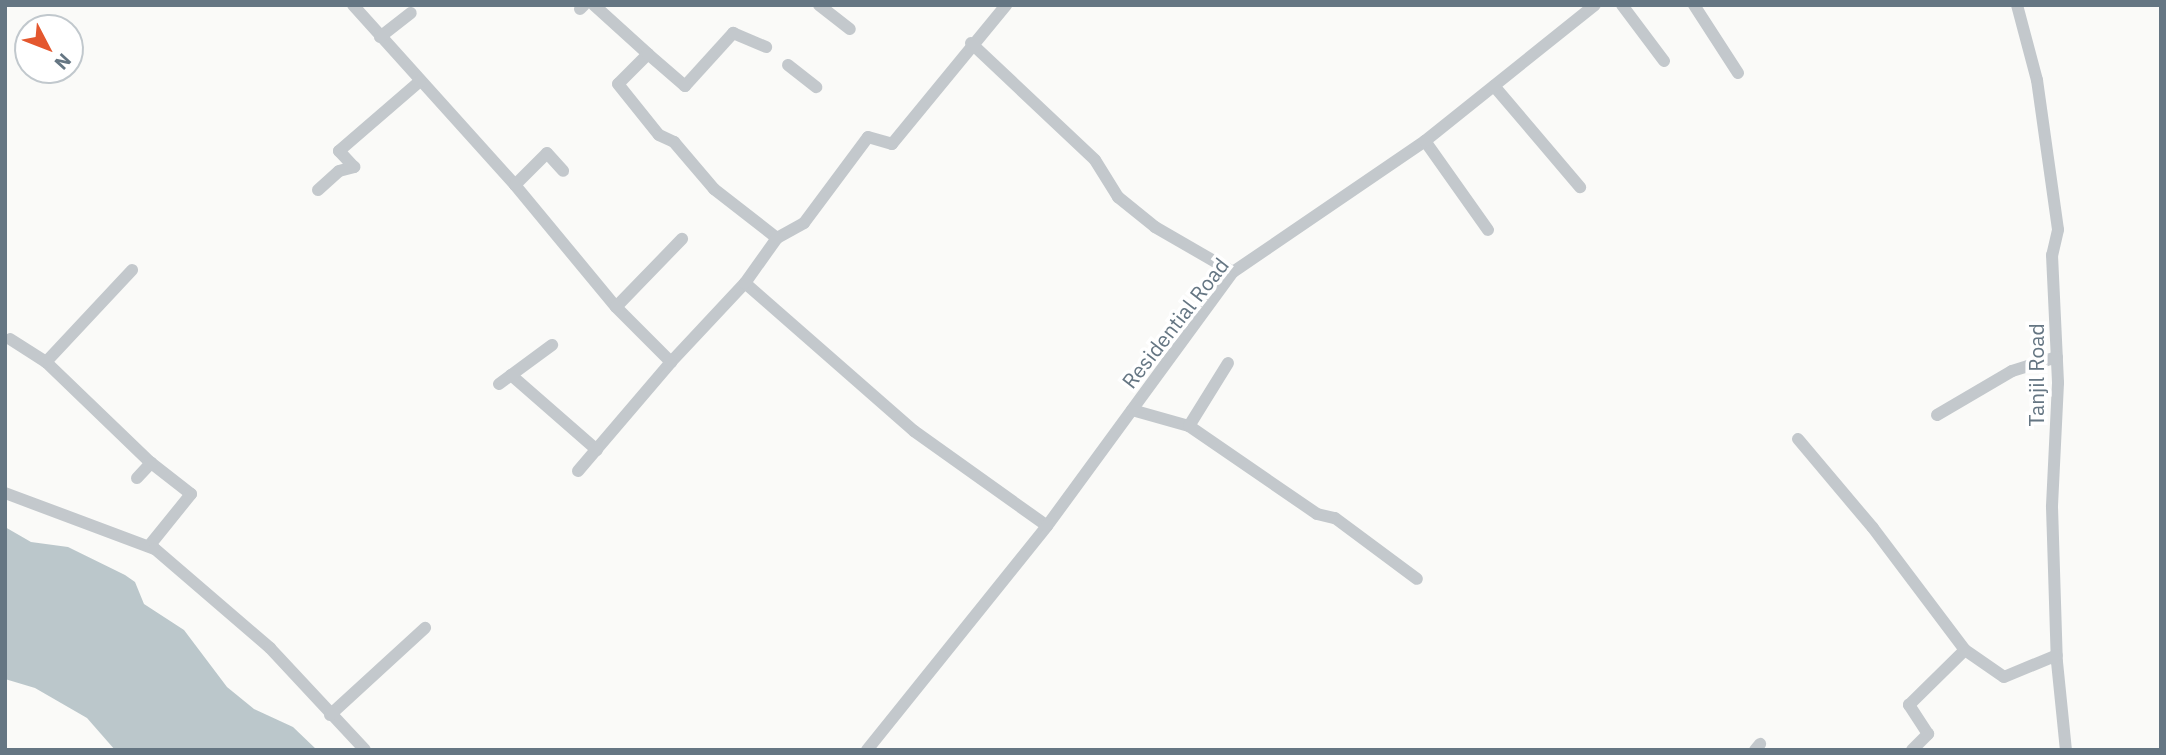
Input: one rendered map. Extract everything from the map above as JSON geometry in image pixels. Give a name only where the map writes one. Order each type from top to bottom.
[{"type":"street","points":[[353,5],[419,82],[515,185],[616,307],[671,362]]},
{"type":"street","points":[[819,5],[850,29]]},
{"type":"street","points":[[578,471],[671,362],[745,283],[777,238],[804,223],[868,137],[892,144],[971,43],[1006,5]]},
{"type":"street","name":"Residential Road","points":[[867,750],[1047,526],[1233,272],[1425,141],[1595,5]]},
{"type":"street","points":[[1622,5],[1664,61]]},
{"type":"street","points":[[1694,5],[1738,73]]},
{"type":"street","name":"Tanjil Road","points":[[2017,5],[2036,80],[2059,230],[2052,256],[2057,357],[2052,508],[2057,655],[2066,750]]},
{"type":"street","points":[[601,8],[685,86],[733,33],[766,47]]},
{"type":"street","points":[[380,37],[411,13]]},
{"type":"street","points":[[971,43],[1095,160],[1118,197],[1155,227],[1233,272]]},
{"type":"street","points":[[648,54],[618,84],[659,135],[674,142],[714,189],[777,238]]},
{"type":"street","points":[[788,65],[816,87]]},
{"type":"street","points":[[318,190],[339,171],[354,167],[339,151],[419,82]]},
{"type":"street","points":[[1494,86],[1580,187]]},
{"type":"street","points":[[1425,141],[1488,230]]},
{"type":"street","points":[[515,185],[547,153],[563,171]]},
{"type":"street","points":[[616,307],[682,239]]},
{"type":"street","points":[[46,362],[132,270]]},
{"type":"street","points":[[745,283],[914,431],[1047,526]]},
{"type":"street","points":[[10,339],[46,362],[151,463],[191,494],[149,547]]},
{"type":"street","points":[[499,384],[552,345]]},
{"type":"street","points":[[1937,415],[2012,371],[2057,357]]},
{"type":"street","points":[[1189,426],[1228,363]]},
{"type":"street","points":[[511,375],[597,450]]},
{"type":"street","points":[[1132,411],[1189,426],[1317,514],[1335,518],[1417,579]]},
{"type":"street","points":[[1798,439],[1874,528],[1965,650],[2004,677],[2057,655]]},
{"type":"street","points":[[137,478],[151,463]]},
{"type":"street","points":[[5,493],[149,547],[270,648],[365,750]]},
{"type":"street","points":[[330,715],[425,628]]},
{"type":"street","points":[[1912,750],[1928,734],[1909,705],[1965,650]]},
{"type":"shaded area","points":[[5,527],[31,542],[68,547],[135,582],[144,604],[184,630],[227,687],[254,709],[293,727],[317,750],[115,750],[87,718],[35,688],[5,679]]}]
